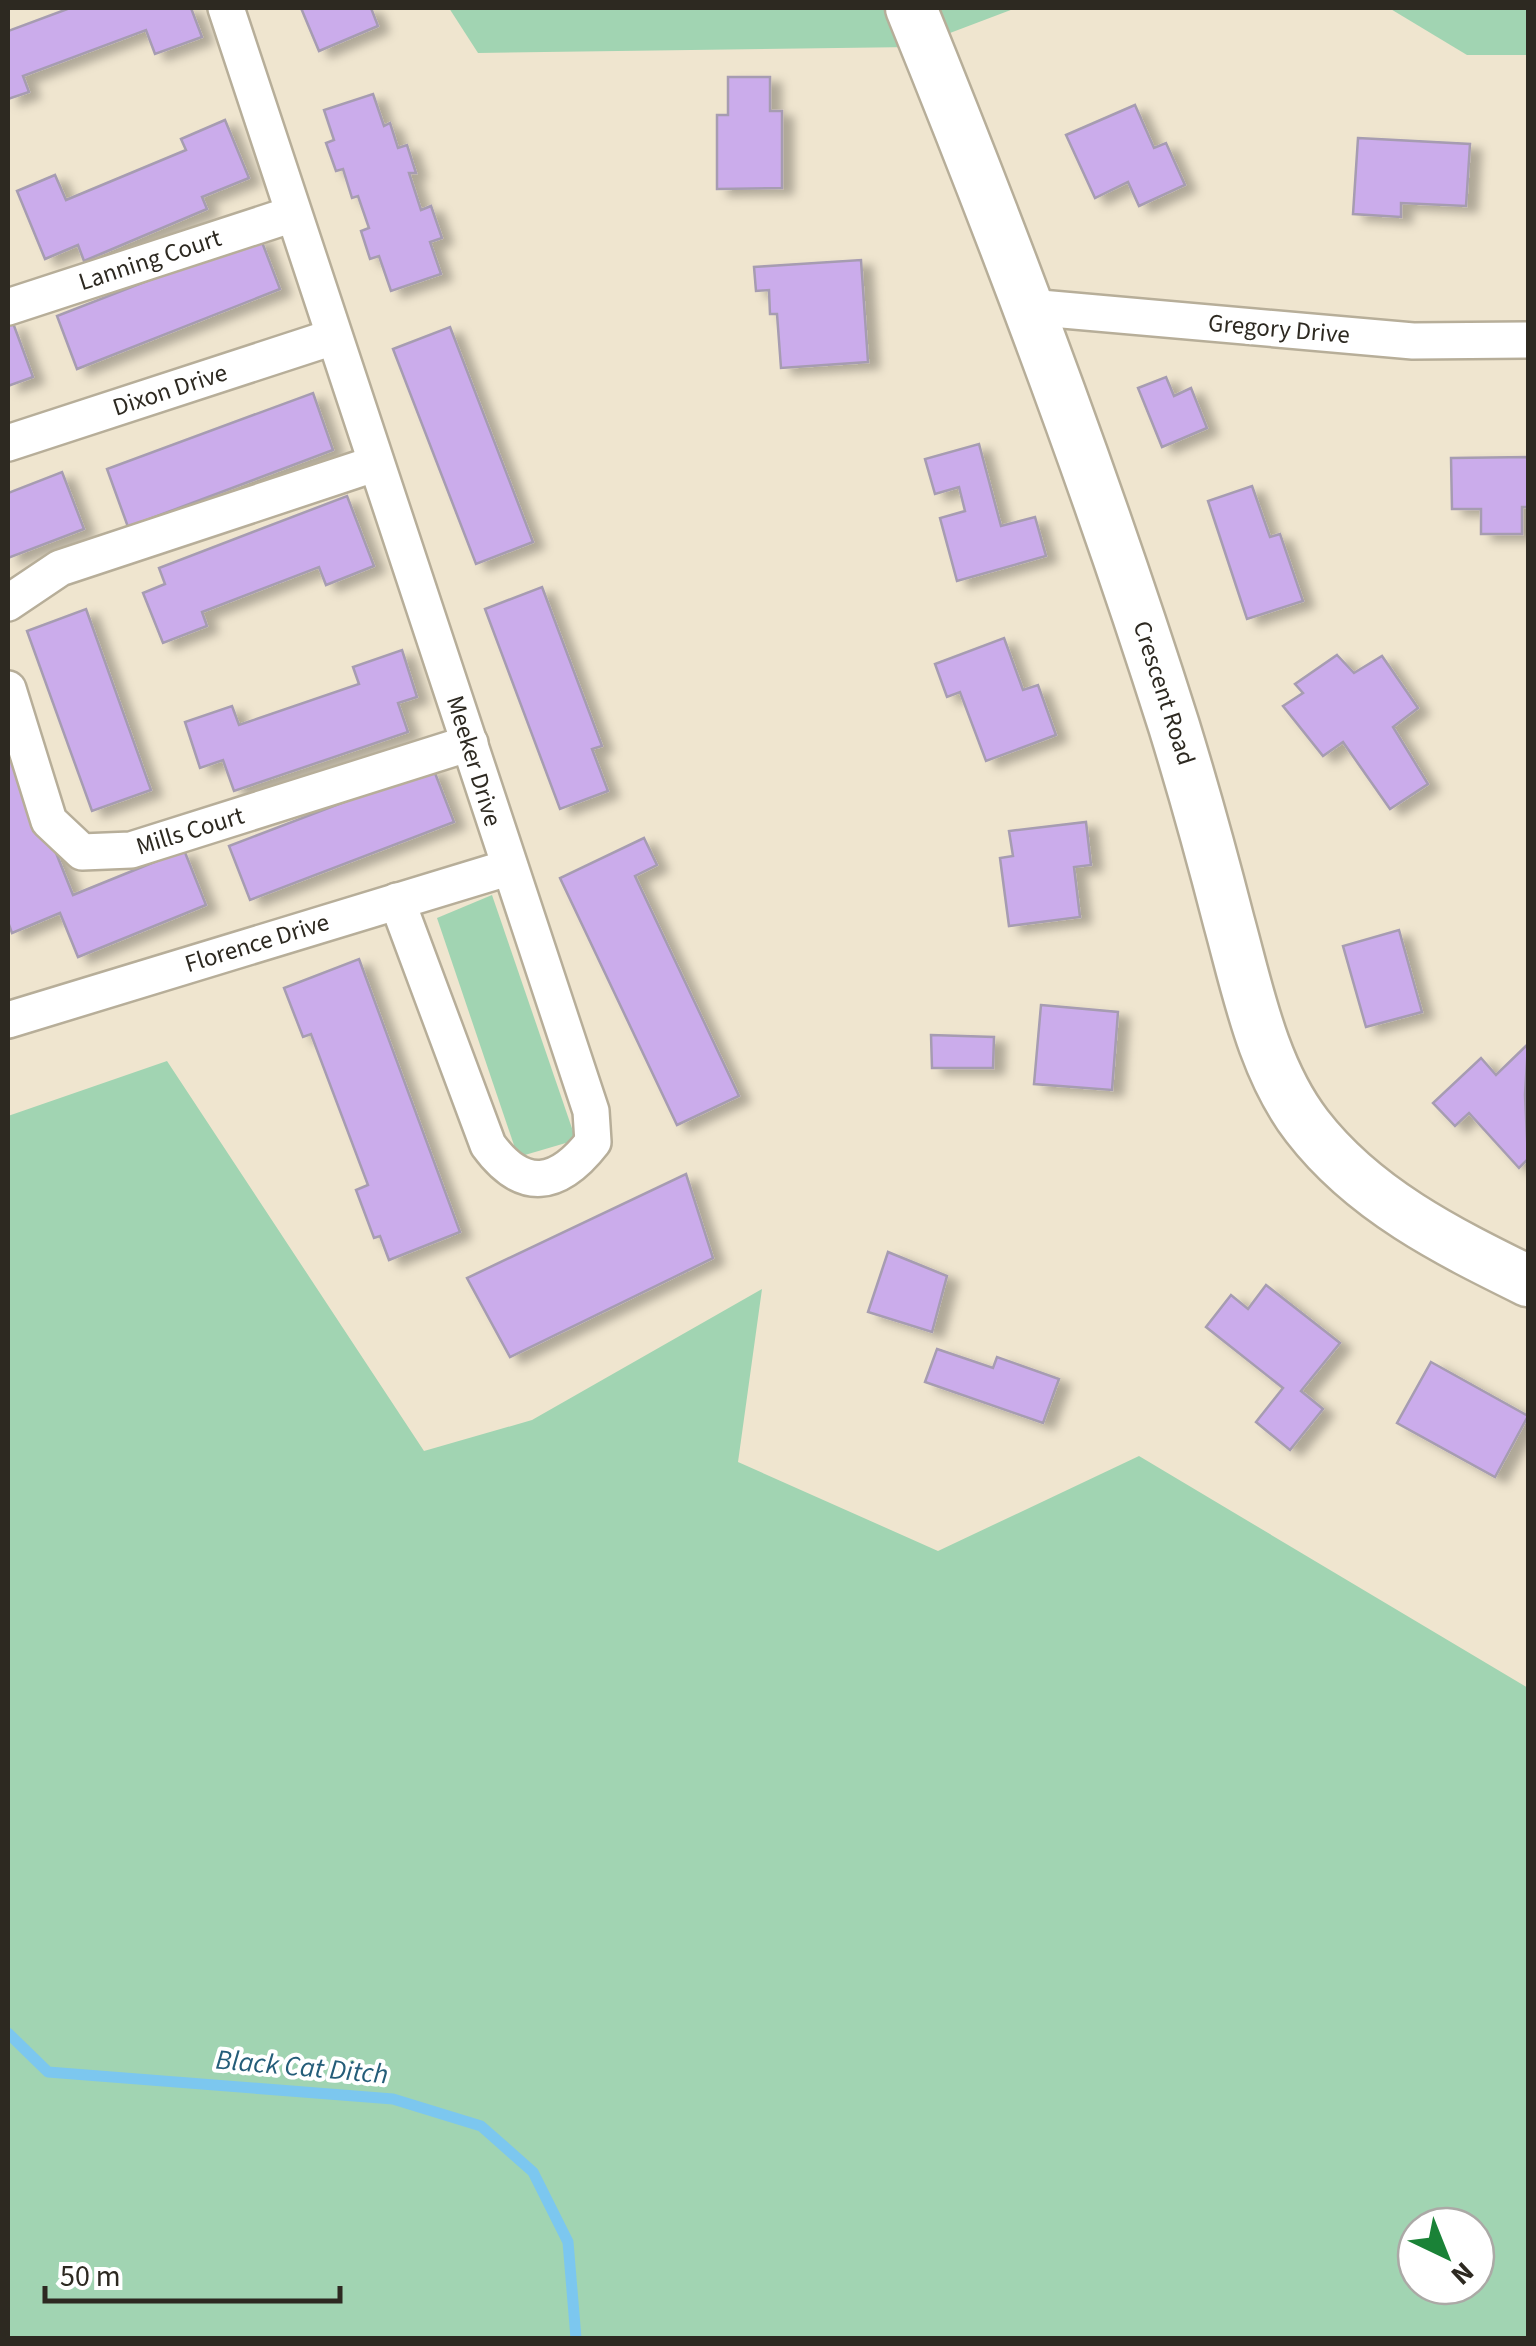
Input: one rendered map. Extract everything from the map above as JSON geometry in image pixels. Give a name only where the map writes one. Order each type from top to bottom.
[{"type":"street","name":"Meeker Drive","points":[[226,8],[374,464],[470,744],[507,868],[591,1111],[593,1142],[572,1168],[534,1180],[507,1170],[488,1144],[397,901]]},
{"type":"street","name":"Crescent Road","points":[[911,8],[1029,307],[1132,592],[1194,790],[1243,973],[1284,1090],[1306,1125],[1342,1166],[1390,1206],[1528,1281]]},
{"type":"street","name":"Lanning Court","points":[[8,307],[293,214]]},
{"type":"street","name":"Gregory Drive","points":[[1029,307],[1413,341],[1528,340]]},
{"type":"street","name":"Dixon Drive","points":[[8,443],[334,337]]},
{"type":"street","points":[[8,603],[60,568],[374,464]]},
{"type":"street","name":"Mills Court","points":[[8,690],[50,822],[82,852],[131,850],[470,744]]},
{"type":"street","name":"Florence Drive","points":[[8,1020],[507,868]]},
{"type":"green space","points":[[449,8],[1016,8],[913,47],[478,53]]},
{"type":"green space","points":[[1389,8],[1528,8],[1528,55],[1467,55]]},
{"type":"green space","points":[[492,895],[576,1140],[518,1157],[437,918]]},
{"type":"green space","points":[[167,1061],[424,1451],[532,1420],[762,1289],[738,1462],[938,1551],[1139,1456],[1528,1688],[1528,2338],[8,2338],[8,1116]]},
{"type":"building","points":[[70,8],[191,8],[202,37],[155,54],[146,30],[23,76],[29,92],[8,99],[8,31]]},
{"type":"building","points":[[301,8],[371,8],[378,26],[319,51]]},
{"type":"building","points":[[728,77],[770,77],[770,111],[782,111],[782,188],[717,189],[717,115],[728,115]]},
{"type":"building","points":[[373,94],[384,126],[390,123],[398,148],[407,145],[416,173],[409,173],[421,210],[431,206],[442,238],[430,242],[441,274],[391,291],[379,256],[370,259],[361,231],[369,228],[358,196],[352,198],[343,169],[336,171],[326,143],[334,140],[324,110]]},
{"type":"building","points":[[1135,105],[1154,148],[1166,143],[1185,185],[1139,206],[1128,182],[1095,198],[1066,135]]},
{"type":"building","points":[[225,120],[249,178],[202,197],[207,209],[84,261],[78,245],[45,259],[17,191],[55,175],[66,200],[186,150],[181,139]]},
{"type":"building","points":[[1358,138],[1470,144],[1466,206],[1401,203],[1401,217],[1353,214]]},
{"type":"building","points":[[260,237],[280,289],[77,369],[57,316]]},
{"type":"building","points":[[861,260],[868,362],[781,368],[777,314],[770,314],[769,290],[756,291],[754,267]]},
{"type":"building","points":[[13,323],[33,377],[8,386],[8,325]]},
{"type":"building","points":[[450,327],[533,542],[476,564],[393,349]]},
{"type":"building","points":[[1166,377],[1174,396],[1191,388],[1207,428],[1162,447],[1138,388]]},
{"type":"building","points":[[313,393],[333,450],[128,527],[107,469]]},
{"type":"building","points":[[979,444],[1001,526],[1035,517],[1046,556],[957,581],[940,518],[965,511],[959,487],[935,494],[925,459]]},
{"type":"building","points":[[1528,457],[1528,507],[1522,507],[1522,534],[1481,534],[1481,509],[1452,509],[1451,458]]},
{"type":"building","points":[[62,472],[84,529],[8,558],[8,493]]},
{"type":"building","points":[[1252,486],[1270,537],[1280,534],[1303,601],[1247,619],[1208,501]]},
{"type":"building","points":[[347,496],[374,566],[326,585],[319,567],[202,612],[207,626],[163,643],[143,593],[165,584],[159,568]]},
{"type":"building","points":[[542,587],[602,746],[592,749],[608,791],[560,809],[485,609]]},
{"type":"building","points":[[86,609],[151,790],[92,811],[27,631]]},
{"type":"building","points":[[1004,638],[1023,690],[1038,685],[1056,735],[986,761],[960,692],[947,697],[935,664]]},
{"type":"building","points":[[402,650],[417,697],[398,703],[408,732],[234,791],[223,760],[200,768],[185,722],[232,706],[239,725],[359,684],[353,667]]},
{"type":"building","points":[[1337,655],[1354,673],[1382,656],[1418,708],[1393,727],[1428,784],[1390,809],[1343,742],[1323,756],[1283,706],[1303,693],[1295,684]]},
{"type":"building","points":[[17,756],[73,895],[184,850],[206,905],[78,957],[60,913],[12,933],[8,922],[8,760]]},
{"type":"building","points":[[433,768],[454,822],[250,900],[229,846]]},
{"type":"building","points":[[1086,822],[1091,865],[1074,867],[1080,917],[1009,926],[1000,858],[1013,856],[1009,831]]},
{"type":"building","points":[[644,838],[657,865],[635,876],[739,1096],[677,1125],[560,878]]},
{"type":"building","points":[[1399,930],[1422,1012],[1366,1027],[1343,946]]},
{"type":"building","points":[[359,959],[460,1232],[389,1260],[380,1236],[374,1238],[356,1190],[368,1185],[311,1034],[303,1037],[284,988]]},
{"type":"building","points":[[1041,1005],[1118,1012],[1112,1090],[1034,1084]]},
{"type":"building","points":[[931,1035],[994,1037],[993,1068],[932,1068]]},
{"type":"building","points":[[1528,1044],[1528,1159],[1519,1168],[1469,1113],[1455,1126],[1433,1103],[1481,1058],[1496,1075]]},
{"type":"building","points":[[686,1174],[713,1258],[510,1357],[467,1278]]},
{"type":"building","points":[[888,1252],[947,1276],[932,1332],[868,1312]]},
{"type":"building","points":[[1266,1285],[1340,1343],[1301,1391],[1323,1409],[1290,1450],[1256,1422],[1283,1388],[1206,1327],[1231,1295],[1248,1309]]},
{"type":"building","points":[[937,1349],[993,1368],[997,1357],[1059,1379],[1043,1423],[925,1382]]},
{"type":"building","points":[[1431,1362],[1528,1416],[1495,1477],[1397,1423]]},
{"type":"waterway","name":"Black Cat Ditch","points":[[8,2033],[48,2072],[393,2099],[481,2126],[533,2172],[568,2242],[576,2338]]}]
